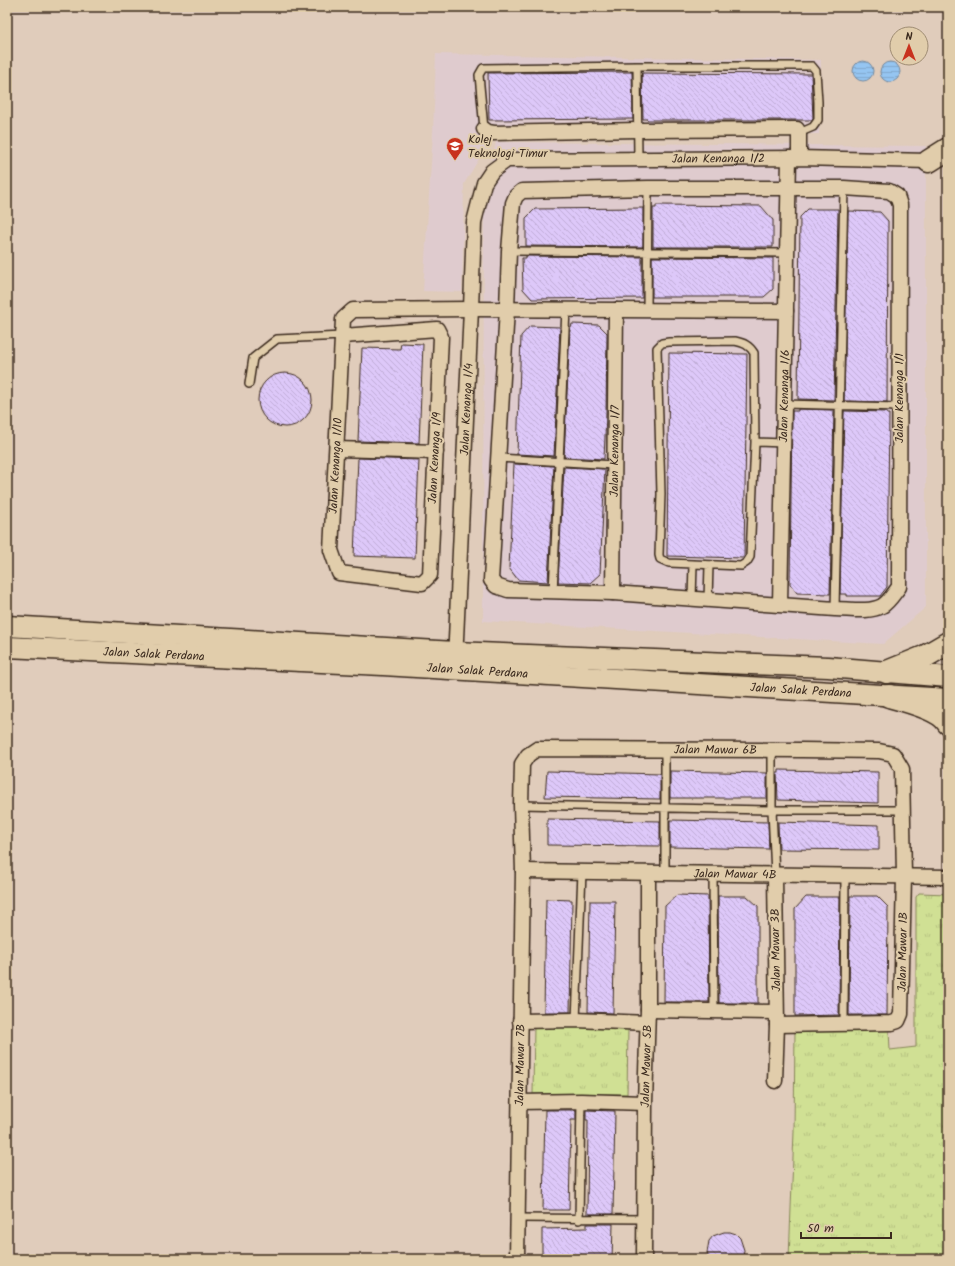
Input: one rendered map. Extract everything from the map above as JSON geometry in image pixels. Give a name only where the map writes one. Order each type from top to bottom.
[{"type":"main road","points":[[939,164],[948,149]]},
{"type":"main road","points":[[887,672],[924,657],[948,643]]},
{"type":"main road","points":[[889,696],[912,702],[929,709],[946,718],[948,722]]},
{"type":"street","points":[[484,129],[488,132],[494,133],[797,129],[799,133]]},
{"type":"street","name":"Jalan Kenanga 1/6","points":[[780,604],[789,188],[799,133]]},
{"type":"street","name":"Jalan Kenanga 1/2","points":[[507,160],[794,158],[939,164]]},
{"type":"street","name":"Jalan Kenanga 1/4","points":[[455,661],[474,222],[484,183],[492,171],[507,160]]},
{"type":"street","points":[[835,609],[613,593],[508,590],[496,586],[491,580],[509,251],[513,204],[516,196],[522,191],[648,188],[844,188]]},
{"type":"street","name":"Jalan Kenanga 1/1","points":[[835,609],[868,610],[883,606],[899,587],[900,206],[897,196],[889,191],[844,188]]},
{"type":"street","points":[[471,309],[786,311]]},
{"type":"street","name":"Jalan Kenanga 1/10","points":[[377,578],[338,573],[331,550],[343,319],[353,310],[471,309]]},
{"type":"street","name":"Jalan Kenanga 1/7","points":[[613,593],[616,310]]},
{"type":"street","name":"Jalan Kenanga 1/9","points":[[343,336],[437,329],[441,336],[430,575],[422,583],[377,578]]},
{"type":"street","points":[[336,449],[436,452]]},
{"type":"street","name":"Jalan Salak Perdana","points":[[7,626],[889,696],[948,699]]},
{"type":"street","name":"Jalan Salak Perdana","points":[[7,647],[455,661],[732,662],[828,667],[948,677]]},
{"type":"street","name":"Jalan Mawar 6B","points":[[537,749],[772,750],[879,752],[893,754]]},
{"type":"street","name":"Jalan Mawar 7B","points":[[517,1259],[520,1102],[522,764],[528,755],[537,749]]},
{"type":"street","name":"Jalan Mawar 1B","points":[[844,1023],[892,1023],[898,1021],[901,1014],[904,876],[902,769],[893,754]]},
{"type":"street","name":"Jalan Mawar 4B","points":[[522,871],[948,877]]},
{"type":"street","name":"Jalan Mawar 5B","points":[[644,1259],[645,1103],[648,1016],[648,872]]},
{"type":"street","name":"Jalan Mawar 3B","points":[[775,875],[777,1018],[775,1081]]},
{"type":"street","points":[[520,1021],[576,1020],[714,1011],[844,1023]]},
{"type":"street","points":[[520,1102],[645,1103]]},
{"type":"lane","points":[[637,66],[638,159]]},
{"type":"lane","points":[[484,129],[479,75],[483,68],[812,66],[816,71],[818,120],[813,127],[799,133]]},
{"type":"lane","points":[[647,310],[648,188]]},
{"type":"lane","points":[[835,609],[844,188]]},
{"type":"lane","points":[[509,251],[787,253]]},
{"type":"lane","points":[[554,592],[566,309]]},
{"type":"lane","points":[[249,384],[253,358],[278,339],[343,336]]},
{"type":"lane","points":[[735,341],[743,343],[754,353],[755,442],[750,557],[747,562],[741,566],[693,564],[669,564],[660,559],[659,555],[661,494],[657,348],[662,343],[669,342],[735,341]]},
{"type":"lane","points":[[784,404],[899,407]]},
{"type":"lane","points":[[755,442],[784,443]]},
{"type":"lane","points":[[498,458],[614,465]]},
{"type":"lane","points":[[692,599],[693,564]]},
{"type":"lane","points":[[708,600],[709,565]]},
{"type":"lane","points":[[664,873],[665,749]]},
{"type":"lane","points":[[772,750],[772,810],[775,875]]},
{"type":"lane","points":[[521,805],[772,810],[903,810]]},
{"type":"lane","points":[[576,1020],[582,872]]},
{"type":"lane","points":[[713,873],[714,1011]]},
{"type":"lane","points":[[844,875],[844,1023]]},
{"type":"lane","points":[[579,1220],[581,1102]]},
{"type":"lane","points":[[517,1218],[579,1220],[644,1219]]},
{"type":"shaded area","name":"Kolej Teknologi Timur","points":[[436,54],[821,60],[819,134],[492,137],[464,184],[462,292],[423,291],[433,132]]},
{"type":"shaded area","points":[[496,142],[926,146],[926,607],[883,644],[483,621],[484,195]]},
{"type":"green space","points":[[919,893],[948,894],[948,1259],[789,1259],[794,1132],[795,1029],[889,1030],[890,1050],[916,1047],[916,897]]},
{"type":"green space","points":[[534,1025],[628,1028],[627,1094],[533,1094]]},
{"type":"water","points":[[859,61],[867,61],[873,67],[873,75],[867,81],[859,81],[853,75],[853,67]]},
{"type":"water","points":[[886,62],[889,62],[889,66],[898,66],[900,68],[900,76],[894,82],[886,82],[880,76],[880,68]]},
{"type":"building","name":"Kolej Teknologi Timur","points":[[632,72],[633,119],[489,120],[488,73]]},
{"type":"building","points":[[642,73],[811,74],[813,118],[812,120],[643,119]]},
{"type":"building","points":[[656,205],[761,206],[773,220],[773,247],[653,247],[653,208],[656,208]]},
{"type":"building","points":[[643,208],[643,247],[526,246],[526,218],[535,209]]},
{"type":"building","points":[[808,209],[838,209],[834,400],[798,399],[800,217]]},
{"type":"building","points":[[848,211],[880,212],[888,221],[887,402],[844,401]]},
{"type":"building","points":[[526,256],[642,257],[642,298],[532,299],[523,289],[522,258],[526,258]]},
{"type":"building","points":[[652,257],[773,258],[773,289],[764,297],[652,297]]},
{"type":"building","points":[[572,324],[599,325],[607,333],[604,459],[564,457],[570,328]]},
{"type":"building","points":[[530,326],[560,327],[554,456],[517,454],[521,336]]},
{"type":"building","points":[[401,343],[423,344],[419,443],[358,441],[362,348],[400,349]]},
{"type":"building","points":[[669,353],[747,354],[744,558],[667,556]]},
{"type":"building","points":[[285,373],[295,375],[304,381],[310,390],[312,400],[310,410],[304,419],[295,425],[285,427],[275,425],[266,419],[260,410],[258,400],[260,390],[266,381],[275,375]]},
{"type":"building","points":[[798,409],[834,410],[830,594],[797,593],[790,584],[792,411],[798,411]]},
{"type":"building","points":[[844,411],[887,412],[887,414],[889,414],[887,587],[880,596],[847,596],[847,594],[840,594]]},
{"type":"building","points":[[358,458],[419,460],[415,558],[354,556]]},
{"type":"building","points":[[514,464],[554,466],[548,582],[518,580],[509,568]]},
{"type":"building","points":[[564,467],[605,469],[600,574],[590,583],[558,582]]},
{"type":"building","points":[[779,770],[878,772],[878,803],[778,800],[777,773],[779,773]]},
{"type":"building","points":[[547,771],[660,774],[660,799],[545,797]]},
{"type":"building","points":[[670,771],[767,773],[767,798],[670,798]]},
{"type":"building","points":[[547,819],[660,821],[660,846],[547,845]]},
{"type":"building","points":[[670,820],[768,822],[769,849],[670,847]]},
{"type":"building","points":[[778,822],[879,825],[879,850],[779,849]]},
{"type":"building","points":[[677,895],[708,896],[709,1002],[664,1002],[665,906]]},
{"type":"building","points":[[718,896],[747,896],[758,906],[758,1003],[719,1003]]},
{"type":"building","points":[[850,896],[877,896],[888,907],[887,1015],[849,1015]]},
{"type":"building","points":[[806,897],[840,897],[839,1015],[795,1016],[795,909]]},
{"type":"building","points":[[546,899],[572,900],[570,1012],[544,1012]]},
{"type":"building","points":[[590,901],[615,901],[613,1013],[588,1012]]},
{"type":"building","points":[[545,1110],[576,1110],[576,1120],[571,1120],[569,1210],[543,1210]]},
{"type":"building","points":[[586,1110],[615,1111],[613,1214],[587,1214],[588,1120],[586,1120]]},
{"type":"building","points":[[587,1224],[613,1224],[612,1259],[542,1259],[542,1229],[587,1228]]},
{"type":"building","points":[[724,1232],[736,1234],[740,1238],[744,1250],[743,1259],[709,1259],[707,1253],[709,1241],[713,1236]]},
{"type":"place","name":"Kolej Teknologi Timur","points":[[455,161]]}]
